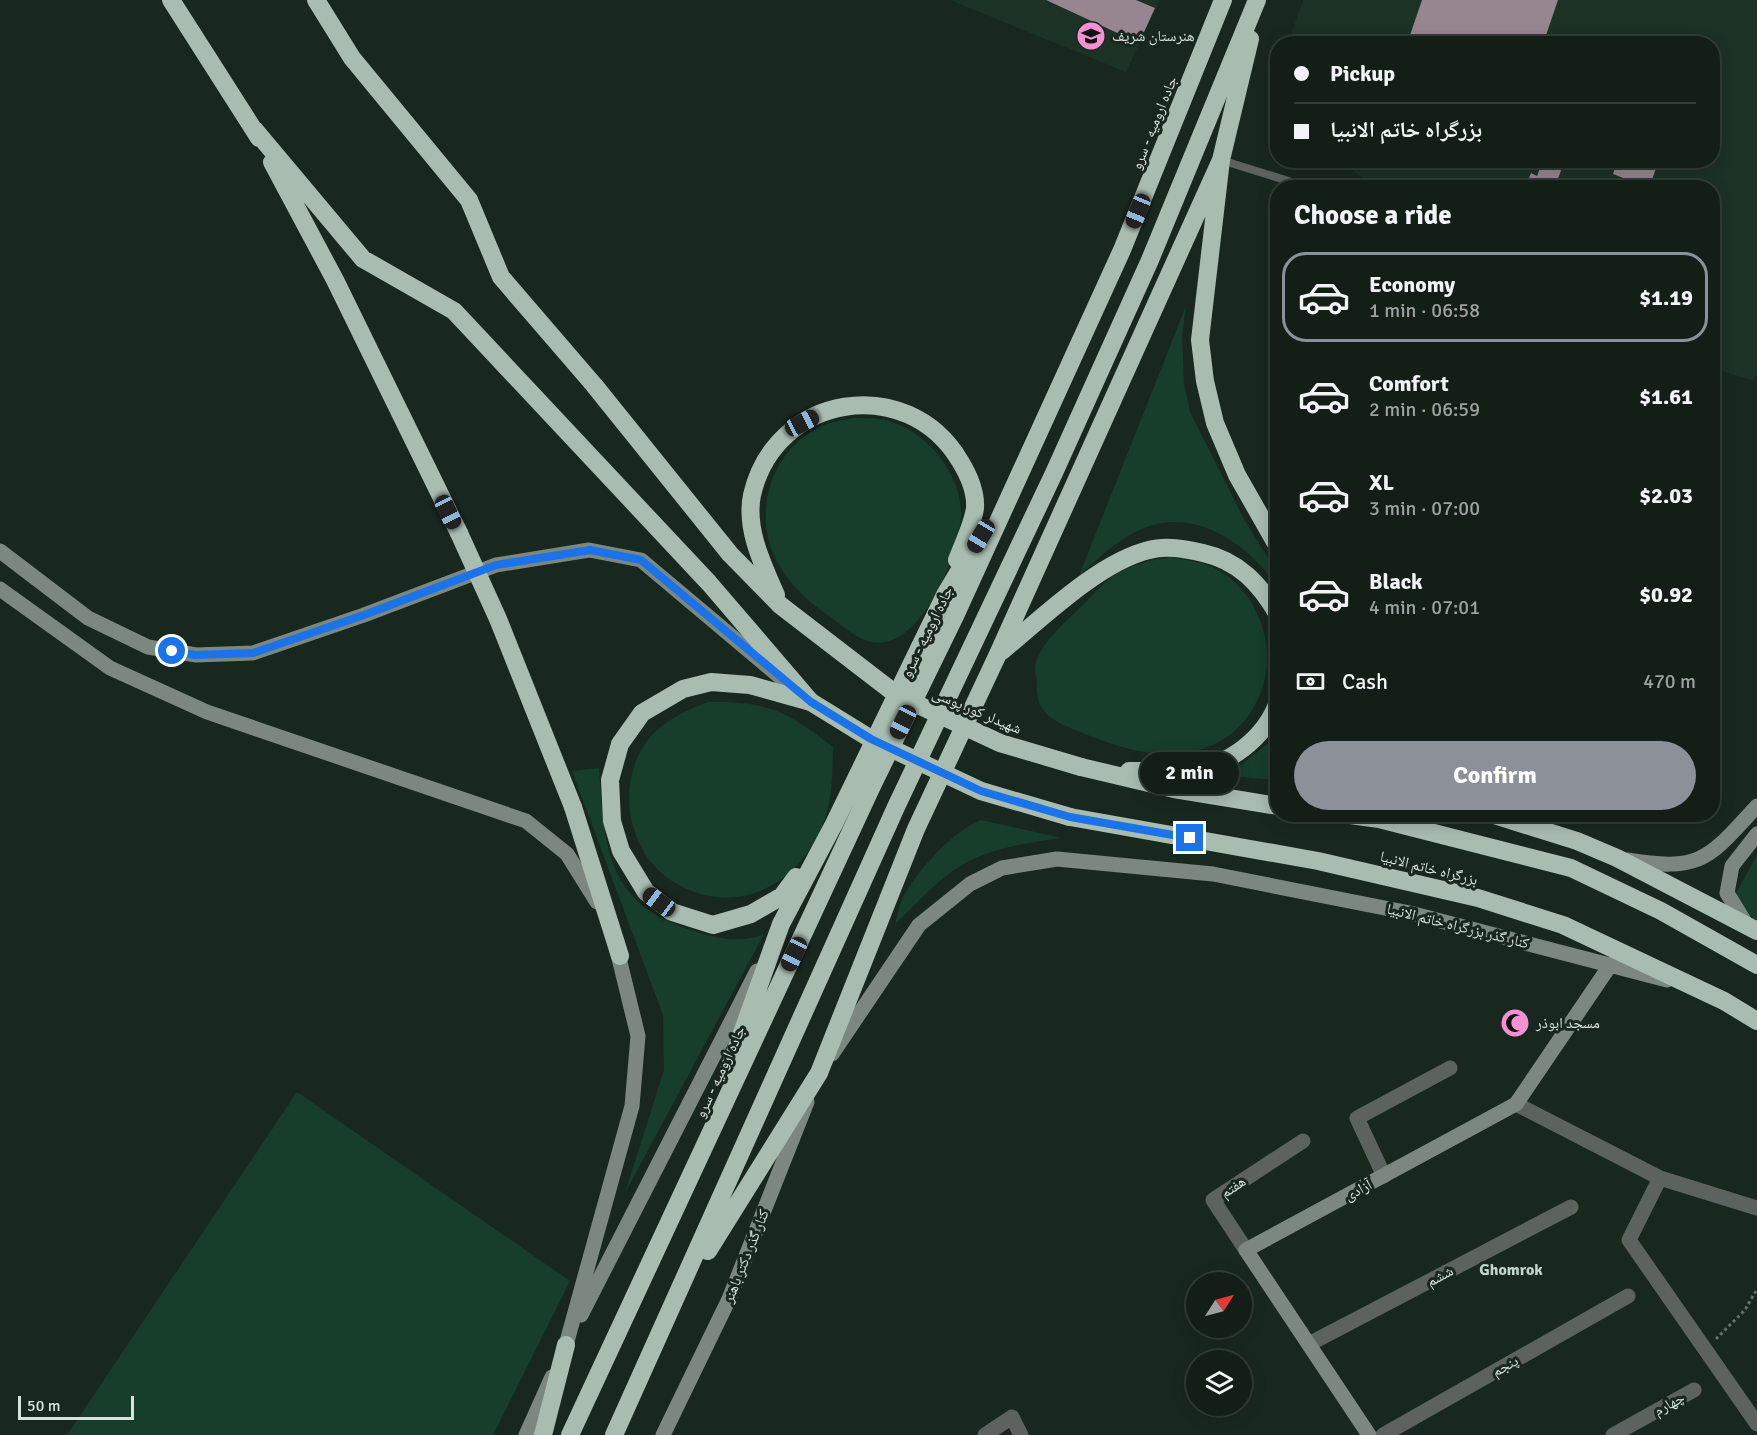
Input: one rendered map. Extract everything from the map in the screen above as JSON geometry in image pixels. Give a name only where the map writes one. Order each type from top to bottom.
[{"type":"highway","points":[[171,0],[254,129],[335,280],[459,533],[498,619],[573,807],[620,956]]},
{"type":"highway","name":"شهیدلر کور پوسی","points":[[316,0],[352,57],[469,200],[501,277],[601,395],[730,554],[780,605],[897,695],[1000,743],[1081,767],[1107,771]]},
{"type":"highway","name":"جاده ارومیه - سرو","points":[[570,1435],[1027,459],[1122,250],[1223,0]]},
{"type":"highway","points":[[1258,0],[1221,160],[1200,340],[1205,381],[1215,423],[1237,475],[1270,533]]},
{"type":"highway","points":[[614,1435],[896,807],[1049,484],[1150,260],[1258,0]]},
{"type":"highway","points":[[254,129],[363,259],[454,311],[709,583],[811,702]]},
{"type":"highway","points":[[671,1311],[819,1073],[916,829],[998,654],[1221,160]]},
{"type":"highway","points":[[780,605],[753,536],[752,496],[766,458],[788,431],[817,415],[857,404],[896,408],[916,417],[950,444],[970,477],[975,508],[946,593]]},
{"type":"highway","points":[[686,1186],[781,924],[834,824],[946,593],[1027,459]]},
{"type":"highway","points":[[998,654],[1060,602],[1113,565],[1149,549],[1183,548],[1221,557],[1254,579],[1270,603]]},
{"type":"highway","points":[[811,702],[750,685],[711,682],[683,689],[659,701],[642,713],[620,744],[610,780],[612,821],[621,852],[646,892],[672,912],[713,925],[750,914],[782,896],[834,824]]},
{"type":"highway","name":"بزرگراه خاتم الانبیا","points":[[811,702],[871,739],[981,791],[1070,817],[1318,861],[1478,898],[1563,925],[1724,1001],[1757,1021]]},
{"type":"highway","points":[[1107,771],[1192,770],[1220,761],[1248,747],[1270,721]]},
{"type":"highway","points":[[1107,771],[1174,789],[1270,804]]},
{"type":"highway","points":[[1391,822],[1571,868],[1661,911],[1757,965]]},
{"type":"highway","points":[[1516,822],[1577,841],[1617,858],[1752,928]]},
{"type":"highway","points":[[1724,1001],[1757,1027]]},
{"type":"highway","points":[[543,1435],[566,1345]]},
{"type":"main road","points":[[0,551],[88,618],[148,647],[195,655],[253,653],[364,615],[496,565],[590,550],[641,560],[811,702]]},
{"type":"main road","points":[[0,589],[110,668],[207,712],[526,821],[567,854],[595,895],[620,956],[638,1036],[632,1106],[566,1345]]},
{"type":"main road","points":[[1617,858],[1663,866],[1685,864],[1715,851],[1757,806]]},
{"type":"main road","points":[[1752,928],[1727,893],[1732,866],[1757,834]]},
{"type":"main road","name":"کنار گذر بزرگراه خاتم الانبیا","points":[[819,1073],[919,925],[970,884],[1002,868],[1057,859],[1213,874],[1410,913],[1611,964],[1699,990]]},
{"type":"main road","points":[[526,1435],[566,1345],[781,924]]},
{"type":"main road","name":"آزادی","points":[[1246,1250],[1516,1104],[1611,964]]},
{"type":"main road","name":"کنار گذر دکتر باهنر","points":[[663,1435],[729,1299],[819,1073]]},
{"type":"main road","points":[[1246,1250],[1369,1435]]},
{"type":"street","points":[[1384,1176],[1356,1118],[1450,1068]]},
{"type":"street","points":[[1516,1104],[1660,1178],[1757,1209]]},
{"type":"street","name":"هفتم","points":[[1246,1250],[1213,1200],[1303,1141]]},
{"type":"street","points":[[1660,1178],[1629,1240],[1757,1424]]},
{"type":"street","name":"ششم","points":[[1309,1344],[1571,1207]]},
{"type":"street","name":"پنجم","points":[[1383,1435],[1628,1296]]},
{"type":"street","name":"چهارم","points":[[1613,1435],[1694,1390]]},
{"type":"street","points":[[985,1435],[1012,1417],[1021,1435]]},
{"type":"lane","points":[[1221,160],[1284,180]]},
{"type":"path","points":[[1706,1349],[1745,1310],[1757,1289]]},
{"type":"shaded area","name":"هنرستان شریف","points":[[950,0],[1160,0],[1126,72]]},
{"type":"shaded area","points":[[1303,0],[1757,0],[1757,373],[1754,381],[1720,370],[1720,180],[1364,180],[1351,168],[1720,168],[1720,36],[1291,36]]},
{"type":"shaded area","points":[[1186,306],[1182,336],[1184,383],[1190,412],[1245,521],[1270,561],[1270,577],[1250,555],[1214,531],[1195,524],[1175,522],[1154,525],[1133,533],[1111,548],[1079,576]]},
{"type":"shaded area","points":[[853,418],[885,420],[914,433],[927,443],[948,469],[960,500],[959,533],[945,576],[921,617],[906,632],[889,641],[871,642],[860,638],[811,602],[794,586],[781,568],[771,548],[767,530],[768,494],[781,461],[806,435],[837,421]]},
{"type":"shaded area","points":[[1171,557],[1202,564],[1224,573],[1250,600],[1262,626],[1267,654],[1264,681],[1255,706],[1238,728],[1215,744],[1186,753],[1156,754],[1126,748],[1082,733],[1048,715],[1038,699],[1035,666],[1049,639],[1100,587],[1116,574],[1143,563]]},
{"type":"shaded area","points":[[708,702],[761,706],[775,711],[802,725],[833,747],[829,802],[825,819],[814,843],[800,863],[782,879],[762,890],[740,897],[717,897],[693,892],[669,879],[654,866],[642,849],[634,830],[630,810],[629,789],[633,769],[641,750],[665,723]]},
{"type":"shaded area","points":[[1270,742],[1270,779],[1226,776]]},
{"type":"shaded area","points":[[599,768],[604,825],[609,849],[616,871],[628,890],[644,906],[667,920],[697,932],[731,939],[764,934],[625,1193],[664,1070],[663,1015],[572,771]]},
{"type":"shaded area","points":[[981,820],[1062,838],[1017,845],[972,860],[939,881],[895,924],[902,900],[925,865],[959,833]]},
{"type":"shaded area","points":[[1757,855],[1757,921],[1742,910],[1735,895]]},
{"type":"shaded area","points":[[297,1092],[570,1281],[493,1435],[67,1435]]},
{"type":"building","points":[[1046,0],[1136,0],[1155,8],[1139,43]]},
{"type":"building","points":[[1422,0],[1558,0],[1546,36],[1410,36]]},
{"type":"building","points":[[1540,168],[1562,168],[1558,180],[1528,180],[1531,173],[1537,176]]},
{"type":"building","points":[[1615,168],[1656,168],[1652,180],[1628,180],[1613,174]]},
{"type":"place","name":"هنرستان شریف","points":[[1091,36]]},
{"type":"place","name":"مسجد ابوذر","points":[[1515,1023]]},
{"type":"district","name":"Ghomrok","points":[[1511,1269]]},
{"type":"route","points":[[172,651],[195,655],[253,653],[364,615],[496,565],[590,550],[641,560],[811,702],[871,739],[981,791],[1070,817],[1190,838]]}]
